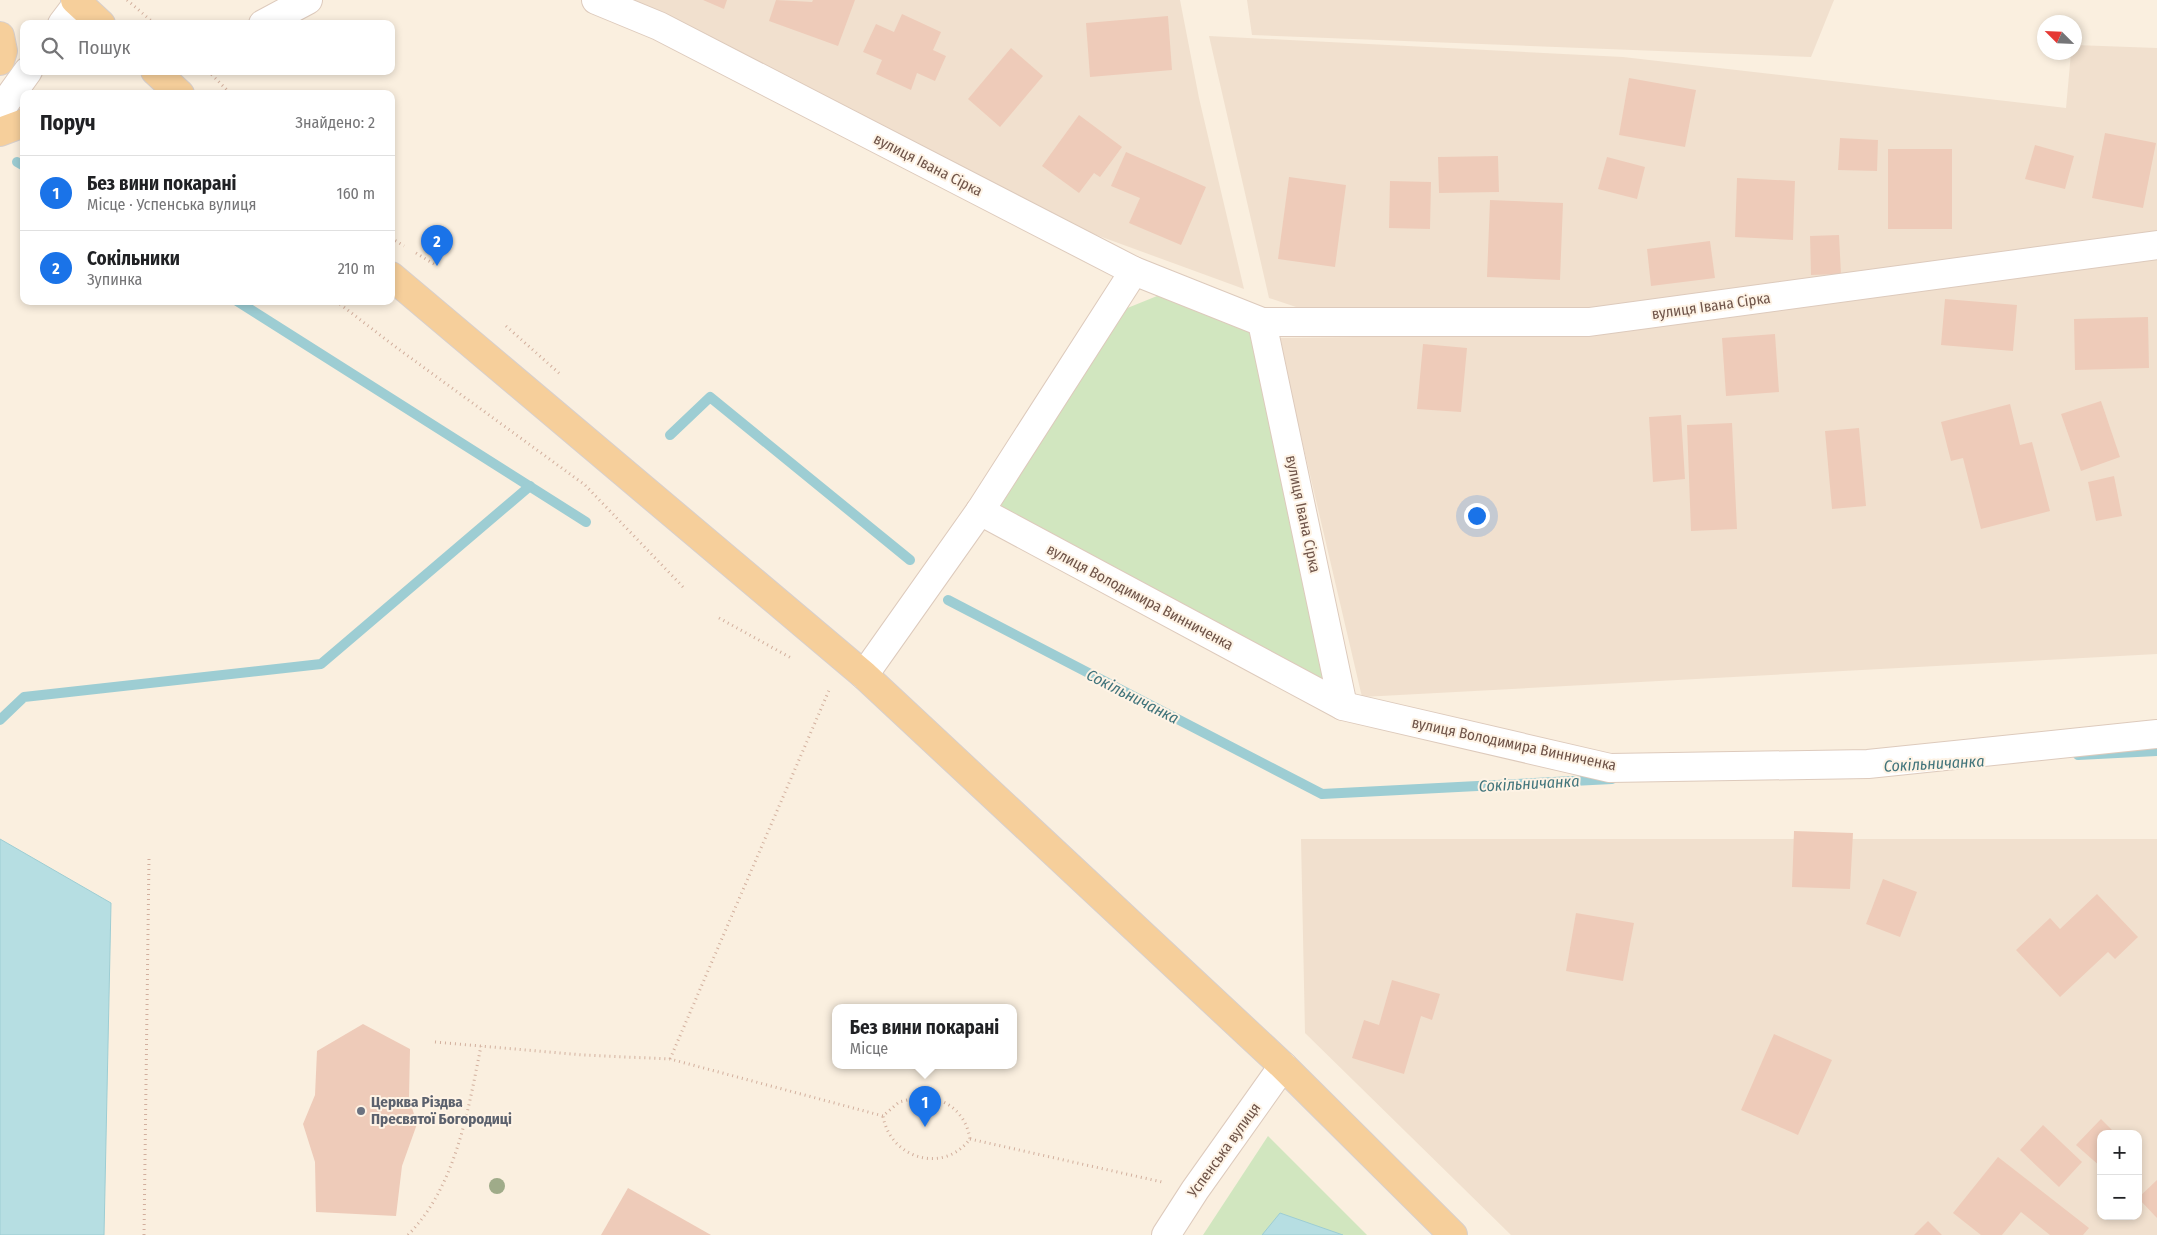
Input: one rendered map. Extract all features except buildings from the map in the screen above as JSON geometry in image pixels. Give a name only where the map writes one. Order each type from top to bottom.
[{"type":"main road","points":[[71,9],[93,20]]},
{"type":"main road","points":[[0,36],[3,51],[0,61]]},
{"type":"main road","points":[[163,75],[176,90]]},
{"type":"main road","points":[[0,132],[20,124]]},
{"type":"main road","points":[[395,279],[864,675],[1283,1066],[1453,1235]]},
{"type":"street","points":[[270,20],[308,0]]},
{"type":"street","name":"вулиця Івана Сірка","points":[[596,0],[659,26],[1134,271],[1262,322],[1589,322],[2157,245]]},
{"type":"street","points":[[0,110],[25,75]]},
{"type":"street","points":[[864,675],[980,511],[1134,271]]},
{"type":"street","name":"вулиця Івана Сірка","points":[[1262,322],[1343,706]]},
{"type":"street","name":"вулиця Володимира Винниченка","points":[[980,511],[1343,706],[1610,768],[1868,764],[2157,734]]},
{"type":"street","name":"Успенська вулиця","points":[[1166,1235],[1195,1190],[1283,1066]]},
{"type":"path","points":[[127,0],[150,20]]},
{"type":"path","points":[[212,75],[227,90]]},
{"type":"path","points":[[341,305],[392,345],[585,484],[684,588]]},
{"type":"path","points":[[719,618],[800,663]]},
{"type":"path","points":[[670,1060],[833,681]]},
{"type":"path","points":[[144,1235],[149,857]]},
{"type":"path","points":[[435,1042],[583,1055],[670,1060],[883,1116]]},
{"type":"path","points":[[408,1235],[424,1218],[446,1177],[468,1110],[481,1046]]},
{"type":"path","points":[[883,1116],[893,1106],[905,1100],[920,1097],[933,1098],[947,1103],[958,1113],[966,1125],[970,1139]]},
{"type":"path","points":[[883,1116],[886,1130],[899,1146],[910,1154],[924,1159],[946,1157],[959,1150],[970,1139]]},
{"type":"path","points":[[970,1139],[1195,1190]]},
{"type":"shaded area","points":[[626,0],[1180,0],[1199,98],[1244,289],[1069,225],[874,121],[707,37]]},
{"type":"shaded area","points":[[1247,0],[1834,0],[1811,57],[1252,35]]},
{"type":"shaded area","points":[[1209,36],[1623,57],[2066,108],[2070,60],[2082,60],[2082,45],[2157,48],[2157,236],[1588,313],[1308,311],[1269,298]]},
{"type":"shaded area","points":[[2157,256],[2157,654],[1362,697],[1278,338],[1590,334]]},
{"type":"shaded area","points":[[1301,839],[2157,839],[2157,1235],[1511,1235],[1305,1033]]},
{"type":"green space","points":[[1162,294],[1244,324],[1268,360],[1330,673],[1318,689],[1001,509],[1005,482],[1125,309]]},
{"type":"green space","points":[[1268,1136],[1367,1235],[1203,1235]]},
{"type":"water","points":[[0,839],[111,903],[104,1235],[0,1235]]},
{"type":"water","points":[[1280,1213],[1343,1235],[1262,1235]]},
{"type":"waterway","points":[[243,305],[586,522]]},
{"type":"waterway","points":[[670,435],[710,397],[910,560]]},
{"type":"waterway","points":[[0,720],[24,697],[321,664],[530,486]]},
{"type":"waterway","name":"Сокільничанка","points":[[948,600],[1322,794],[1612,779]]},
{"type":"waterway","name":"Сокільничанка","points":[[2078,755],[2157,751]]},
{"type":"place","name":"Сокільники","points":[[437,266]]},
{"type":"place","name":"Церква Різдва Пресвятої Богородиці","points":[[361,1111]]},
{"type":"place","name":"Без вини покарані","points":[[925,1127]]}]
